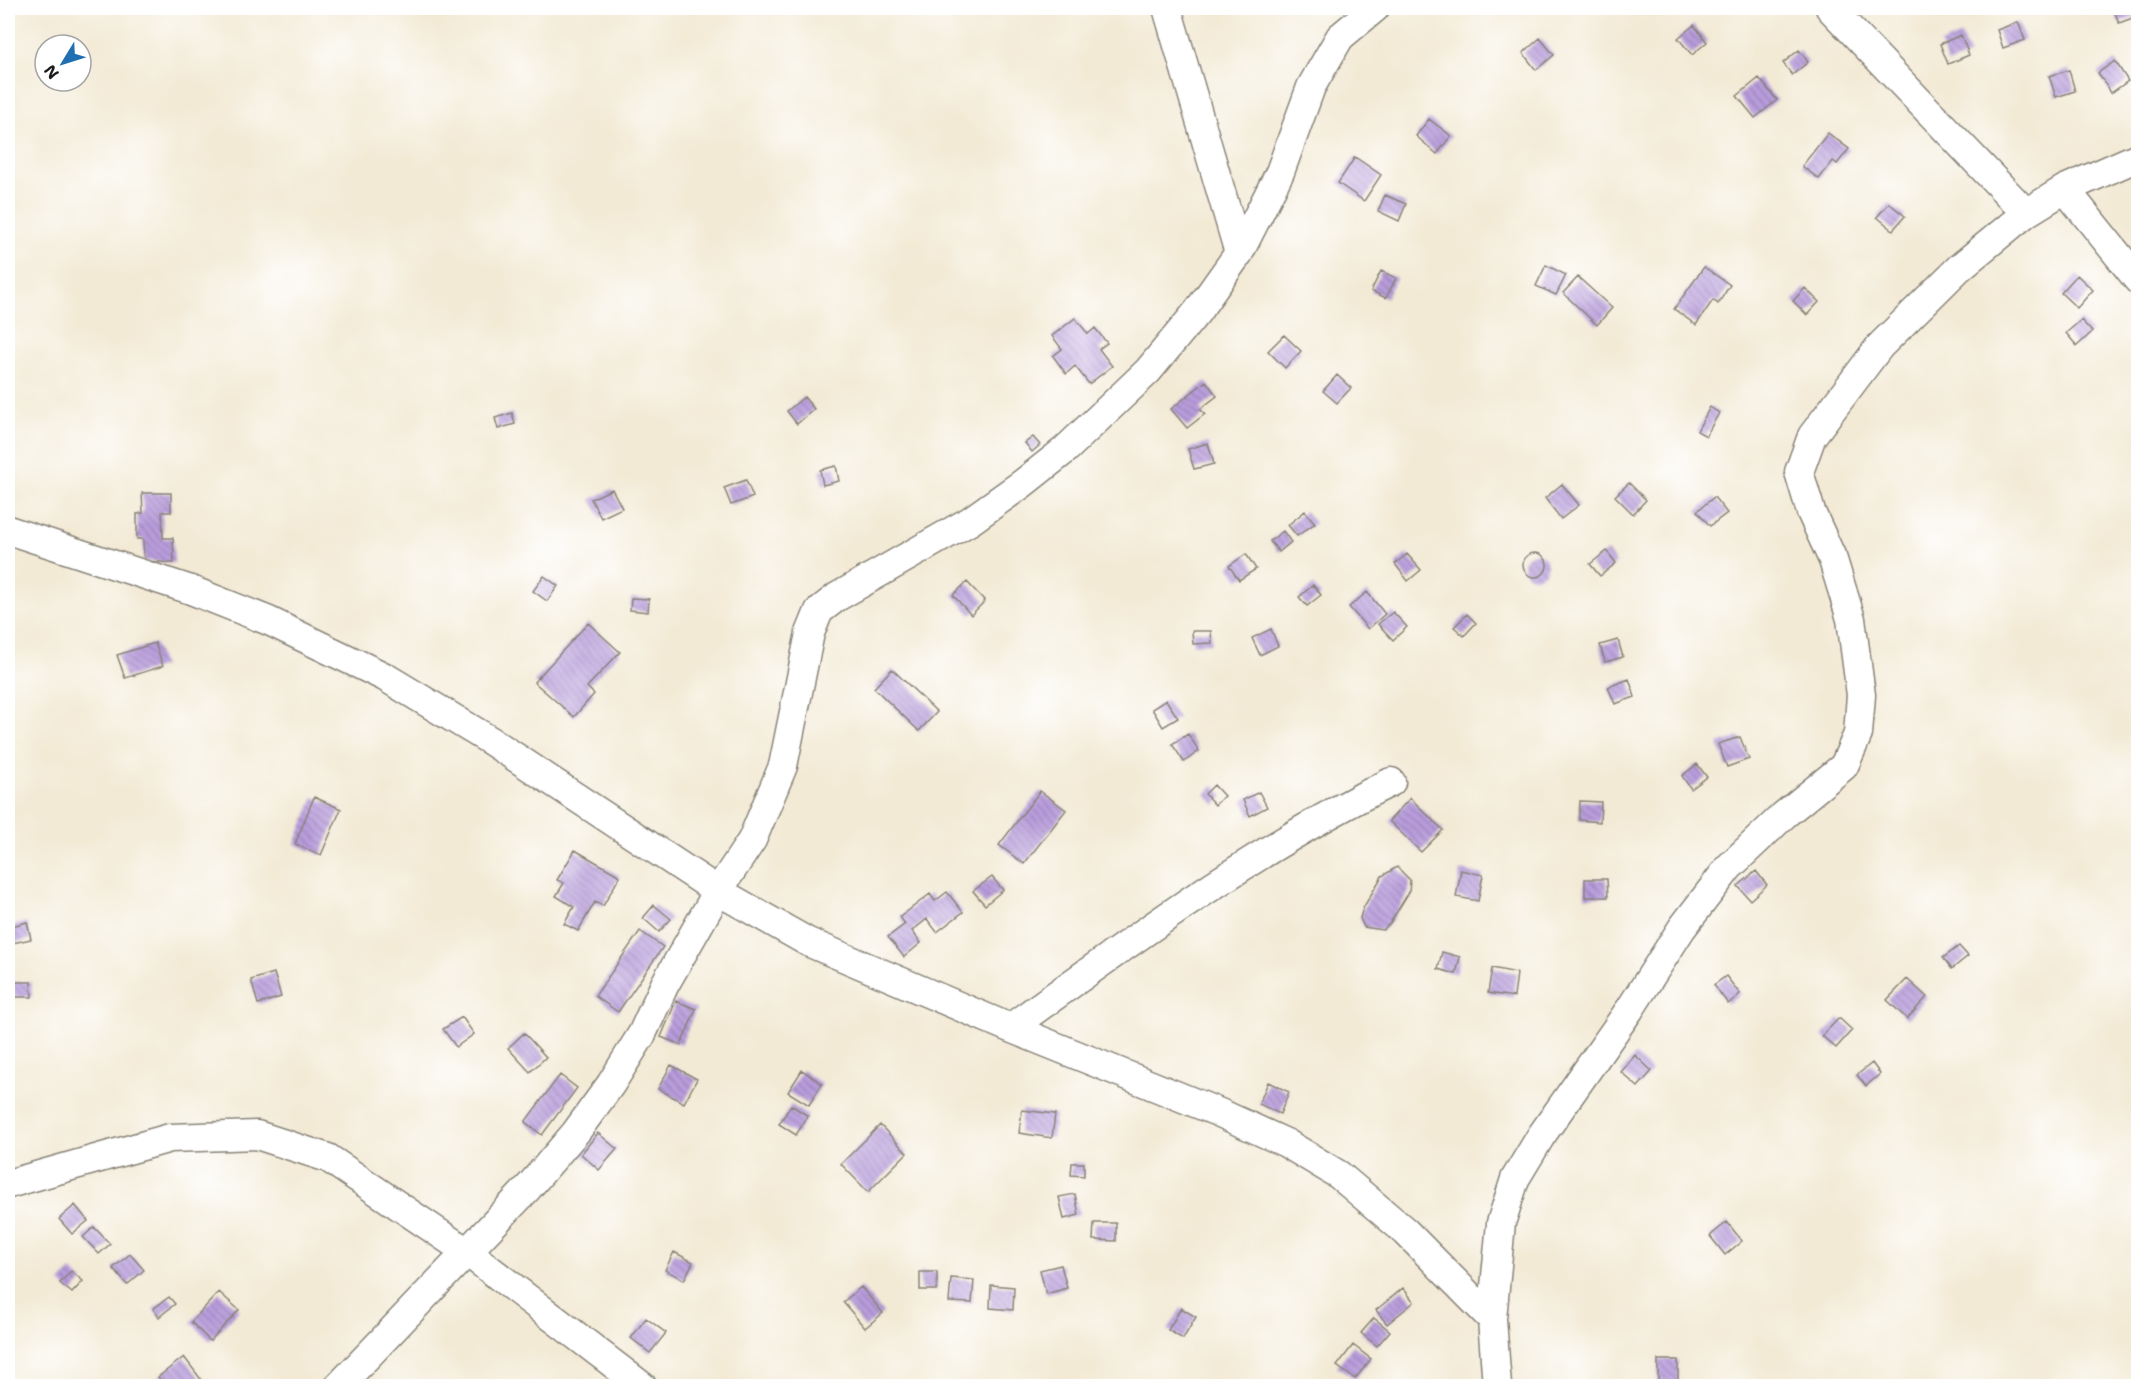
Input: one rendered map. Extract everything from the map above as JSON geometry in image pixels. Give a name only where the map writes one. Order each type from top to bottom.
[{"type":"street","points":[[1167,8],[1239,253]]},
{"type":"street","points":[[339,1386],[528,1188],[576,1132],[611,1084],[642,1034],[665,984],[718,891],[752,840],[783,766],[810,633],[819,611],[837,597],[970,521],[1065,450],[1148,371],[1197,312],[1239,253],[1280,172],[1311,87],[1340,37],[1375,8]]},
{"type":"street","points":[[1830,8],[2026,213]]},
{"type":"street","points":[[1497,1386],[1492,1319],[1501,1223],[1515,1179],[1541,1136],[1630,1010],[1682,928],[1729,867],[1784,815],[1844,766],[1858,734],[1861,695],[1851,619],[1833,560],[1810,512],[1799,472],[1812,436],[1880,346],[1917,307],[2026,213],[2065,189],[2139,157]]},
{"type":"street","points":[[2065,189],[2139,280]]},
{"type":"street","points":[[8,530],[191,590],[269,621],[385,677],[491,741],[718,891],[808,942],[1010,1028],[1220,1113],[1286,1143],[1339,1175],[1406,1232],[1492,1319]]},
{"type":"street","points":[[1010,1028],[1150,927],[1245,863],[1334,810],[1391,782]]},
{"type":"street","points":[[8,1184],[170,1138],[257,1135],[328,1158],[467,1252],[642,1386]]},
{"type":"building","points":[[2113,8],[2135,8],[2138,16],[2119,23]]},
{"type":"building","points":[[2018,22],[2025,40],[2003,48],[1997,30]]},
{"type":"building","points":[[1694,25],[1707,42],[1692,55],[1678,38]]},
{"type":"building","points":[[1961,35],[1969,55],[1948,64],[1940,44]]},
{"type":"building","points":[[1540,38],[1554,55],[1536,70],[1523,53]]},
{"type":"building","points":[[1799,50],[1808,62],[1792,75],[1783,63]]},
{"type":"building","points":[[2115,61],[2128,81],[2111,93],[2098,73]]},
{"type":"building","points":[[2069,70],[2075,91],[2056,97],[2049,76]]},
{"type":"building","points":[[1759,78],[1777,100],[1755,118],[1737,96]]},
{"type":"building","points":[[1429,119],[1451,136],[1437,154],[1416,136]]},
{"type":"building","points":[[1828,133],[1849,149],[1837,164],[1833,161],[1819,179],[1802,166]]},
{"type":"building","points":[[1355,157],[1381,175],[1364,201],[1338,183]]},
{"type":"building","points":[[1385,195],[1406,204],[1399,221],[1378,211]]},
{"type":"building","points":[[1889,203],[1905,216],[1893,230],[1877,217]]},
{"type":"building","points":[[1546,265],[1566,275],[1556,295],[1536,286]]},
{"type":"building","points":[[1704,267],[1730,285],[1718,304],[1713,300],[1696,325],[1674,309]]},
{"type":"building","points":[[1381,271],[1396,278],[1386,298],[1371,291]]},
{"type":"building","points":[[2077,275],[2093,290],[2077,308],[2061,293]]},
{"type":"building","points":[[1578,277],[1612,308],[1597,325],[1563,293]]},
{"type":"building","points":[[1805,288],[1819,302],[1807,315],[1793,301]]},
{"type":"building","points":[[1075,318],[1088,334],[1095,328],[1107,343],[1099,349],[1112,366],[1089,384],[1075,366],[1066,374],[1053,356],[1062,349],[1052,336]]},
{"type":"building","points":[[2081,320],[2092,332],[2077,346],[2066,333]]},
{"type":"building","points":[[1284,335],[1301,351],[1285,368],[1268,351]]},
{"type":"building","points":[[1337,375],[1351,388],[1337,403],[1323,391]]},
{"type":"building","points":[[1206,381],[1217,396],[1200,409],[1205,414],[1187,428],[1171,409]]},
{"type":"building","points":[[804,397],[814,409],[797,424],[787,411]]},
{"type":"building","points":[[1710,407],[1719,413],[1706,436],[1697,431]]},
{"type":"building","points":[[512,413],[515,424],[498,429],[495,418]]},
{"type":"building","points":[[1033,437],[1040,445],[1032,452],[1025,443]]},
{"type":"building","points":[[1208,443],[1214,464],[1194,469],[1188,449]]},
{"type":"building","points":[[836,466],[839,481],[823,485],[820,470]]},
{"type":"building","points":[[746,480],[753,497],[731,505],[724,488]]},
{"type":"building","points":[[1629,483],[1646,500],[1633,514],[1615,496]]},
{"type":"building","points":[[1562,484],[1579,505],[1561,519],[1545,498]]},
{"type":"building","points":[[612,489],[622,508],[601,518],[591,499]]},
{"type":"building","points":[[142,493],[171,493],[171,512],[162,512],[163,538],[173,538],[174,563],[144,561],[143,539],[137,539],[137,514],[143,513]]},
{"type":"building","points":[[1714,497],[1727,513],[1710,526],[1697,511]]},
{"type":"building","points":[[1305,511],[1315,523],[1297,536],[1288,525]]},
{"type":"building","points":[[1283,531],[1291,542],[1279,552],[1270,541]]},
{"type":"building","points":[[1607,551],[1616,563],[1600,576],[1590,564]]},
{"type":"building","points":[[1535,553],[1544,556],[1547,565],[1544,574],[1535,577],[1526,574],[1523,565],[1526,556]]},
{"type":"building","points":[[1246,554],[1256,569],[1239,580],[1229,566]]},
{"type":"building","points":[[1407,554],[1421,570],[1408,581],[1395,564]]},
{"type":"building","points":[[544,576],[558,586],[547,601],[533,591]]},
{"type":"building","points":[[967,582],[985,601],[971,615],[953,595]]},
{"type":"building","points":[[1313,585],[1321,595],[1307,606],[1299,597]]},
{"type":"building","points":[[1367,592],[1385,614],[1368,629],[1349,607]]},
{"type":"building","points":[[631,598],[649,599],[648,612],[630,610]]},
{"type":"building","points":[[1393,612],[1407,627],[1393,640],[1378,624]]},
{"type":"building","points":[[1467,614],[1476,623],[1464,636],[1454,627]]},
{"type":"building","points":[[588,623],[620,652],[587,687],[594,694],[574,717],[534,682]]},
{"type":"building","points":[[1271,629],[1278,646],[1260,655],[1252,638]]},
{"type":"building","points":[[1192,631],[1211,631],[1212,643],[1193,644]]},
{"type":"building","points":[[1618,640],[1623,657],[1605,662],[1600,645]]},
{"type":"building","points":[[155,643],[163,666],[125,678],[117,655]]},
{"type":"building","points":[[892,669],[937,712],[919,731],[874,688]]},
{"type":"building","points":[[1629,679],[1635,697],[1615,704],[1608,687]]},
{"type":"building","points":[[1166,700],[1178,718],[1163,727],[1152,709]]},
{"type":"building","points":[[1188,734],[1199,751],[1184,762],[1172,744]]},
{"type":"building","points":[[1740,737],[1749,759],[1727,767],[1718,744]]},
{"type":"building","points":[[1697,764],[1707,777],[1691,789],[1682,776]]},
{"type":"building","points":[[1214,785],[1224,796],[1215,805],[1205,794]]},
{"type":"building","points":[[1040,791],[1066,810],[1024,864],[999,845]]},
{"type":"building","points":[[1259,792],[1267,807],[1250,816],[1243,800]]},
{"type":"building","points":[[314,797],[341,809],[321,855],[295,844]]},
{"type":"building","points":[[1410,798],[1443,830],[1421,852],[1389,821]]},
{"type":"building","points":[[1580,801],[1601,802],[1600,822],[1579,820]]},
{"type":"building","points":[[575,850],[620,876],[603,906],[595,902],[578,931],[564,924],[574,907],[556,896],[564,883],[557,880]]},
{"type":"building","points":[[1397,867],[1410,880],[1409,892],[1390,923],[1383,930],[1364,927],[1360,918],[1363,908],[1382,876]]},
{"type":"building","points":[[1461,870],[1483,875],[1478,901],[1456,897]]},
{"type":"building","points":[[1756,871],[1767,885],[1750,900],[1738,886]]},
{"type":"building","points":[[992,877],[1003,890],[985,905],[973,891]]},
{"type":"building","points":[[1585,879],[1607,879],[1608,897],[1585,897]]},
{"type":"building","points":[[947,892],[963,912],[937,932],[927,919],[912,931],[921,943],[904,957],[888,937],[905,924],[900,917],[930,894],[935,901]]},
{"type":"building","points":[[654,905],[671,919],[659,932],[643,918]]},
{"type":"building","points":[[27,922],[31,939],[8,944],[8,927]]},
{"type":"building","points":[[640,931],[663,947],[618,1012],[595,996]]},
{"type":"building","points":[[1959,946],[1968,956],[1952,969],[1943,958]]},
{"type":"building","points":[[1442,952],[1460,957],[1456,974],[1438,969]]},
{"type":"building","points":[[1492,968],[1517,973],[1514,997],[1488,993]]},
{"type":"building","points":[[274,973],[281,997],[258,1004],[251,980]]},
{"type":"building","points":[[1726,976],[1740,994],[1728,1004],[1714,985]]},
{"type":"building","points":[[1907,979],[1927,997],[1907,1019],[1887,1000]]},
{"type":"building","points":[[13,982],[31,982],[32,997],[14,997]]},
{"type":"building","points":[[676,1001],[696,1009],[681,1045],[661,1037]]},
{"type":"building","points":[[462,1017],[474,1034],[456,1047],[443,1029]]},
{"type":"building","points":[[1839,1018],[1852,1030],[1836,1048],[1822,1036]]},
{"type":"building","points":[[524,1033],[546,1057],[530,1072],[508,1048]]},
{"type":"building","points":[[1635,1055],[1652,1071],[1638,1087],[1621,1072]]},
{"type":"building","points":[[1872,1063],[1880,1074],[1866,1086],[1857,1075]]},
{"type":"building","points":[[671,1065],[697,1079],[684,1103],[658,1089]]},
{"type":"building","points":[[802,1070],[822,1084],[809,1105],[788,1092]]},
{"type":"building","points":[[560,1075],[577,1088],[542,1135],[525,1122]]},
{"type":"building","points":[[1268,1082],[1289,1092],[1280,1114],[1259,1104]]},
{"type":"building","points":[[791,1105],[808,1116],[796,1135],[779,1124]]},
{"type":"building","points":[[1022,1110],[1055,1114],[1052,1138],[1019,1133]]},
{"type":"building","points":[[880,1125],[907,1153],[868,1192],[841,1164]]},
{"type":"building","points":[[598,1133],[617,1149],[599,1170],[581,1154]]},
{"type":"building","points":[[1072,1163],[1084,1163],[1084,1176],[1071,1175]]},
{"type":"building","points":[[1075,1194],[1079,1215],[1064,1219],[1059,1197]]},
{"type":"building","points":[[75,1205],[88,1221],[72,1234],[59,1219]]},
{"type":"building","points":[[1727,1222],[1742,1241],[1725,1255],[1710,1236]]},
{"type":"building","points":[[1094,1223],[1116,1223],[1116,1241],[1093,1240]]},
{"type":"building","points":[[94,1227],[110,1244],[99,1254],[83,1237]]},
{"type":"building","points":[[674,1252],[693,1262],[684,1280],[665,1270]]},
{"type":"building","points":[[130,1254],[144,1270],[127,1285],[113,1268]]},
{"type":"building","points":[[1061,1265],[1067,1288],[1046,1294],[1040,1270]]},
{"type":"building","points":[[71,1271],[83,1281],[72,1293],[60,1283]]},
{"type":"building","points":[[920,1272],[937,1272],[937,1290],[920,1290]]},
{"type":"building","points":[[951,1278],[974,1280],[972,1303],[949,1302]]},
{"type":"building","points":[[991,1285],[1014,1287],[1013,1310],[990,1308]]},
{"type":"building","points":[[861,1287],[883,1313],[865,1328],[843,1302]]},
{"type":"building","points":[[1403,1288],[1414,1302],[1387,1324],[1376,1310]]},
{"type":"building","points":[[219,1292],[239,1310],[210,1341],[191,1322]]},
{"type":"building","points":[[169,1297],[175,1304],[159,1317],[153,1309]]},
{"type":"building","points":[[1181,1308],[1196,1317],[1183,1339],[1168,1330]]},
{"type":"building","points":[[646,1318],[666,1333],[650,1353],[631,1338]]},
{"type":"building","points":[[1374,1318],[1390,1331],[1377,1346],[1361,1333]]},
{"type":"building","points":[[1353,1345],[1371,1359],[1355,1379],[1337,1366]]},
{"type":"building","points":[[184,1357],[206,1386],[166,1386],[158,1377]]},
{"type":"building","points":[[1658,1360],[1678,1360],[1678,1383],[1658,1383]]}]
